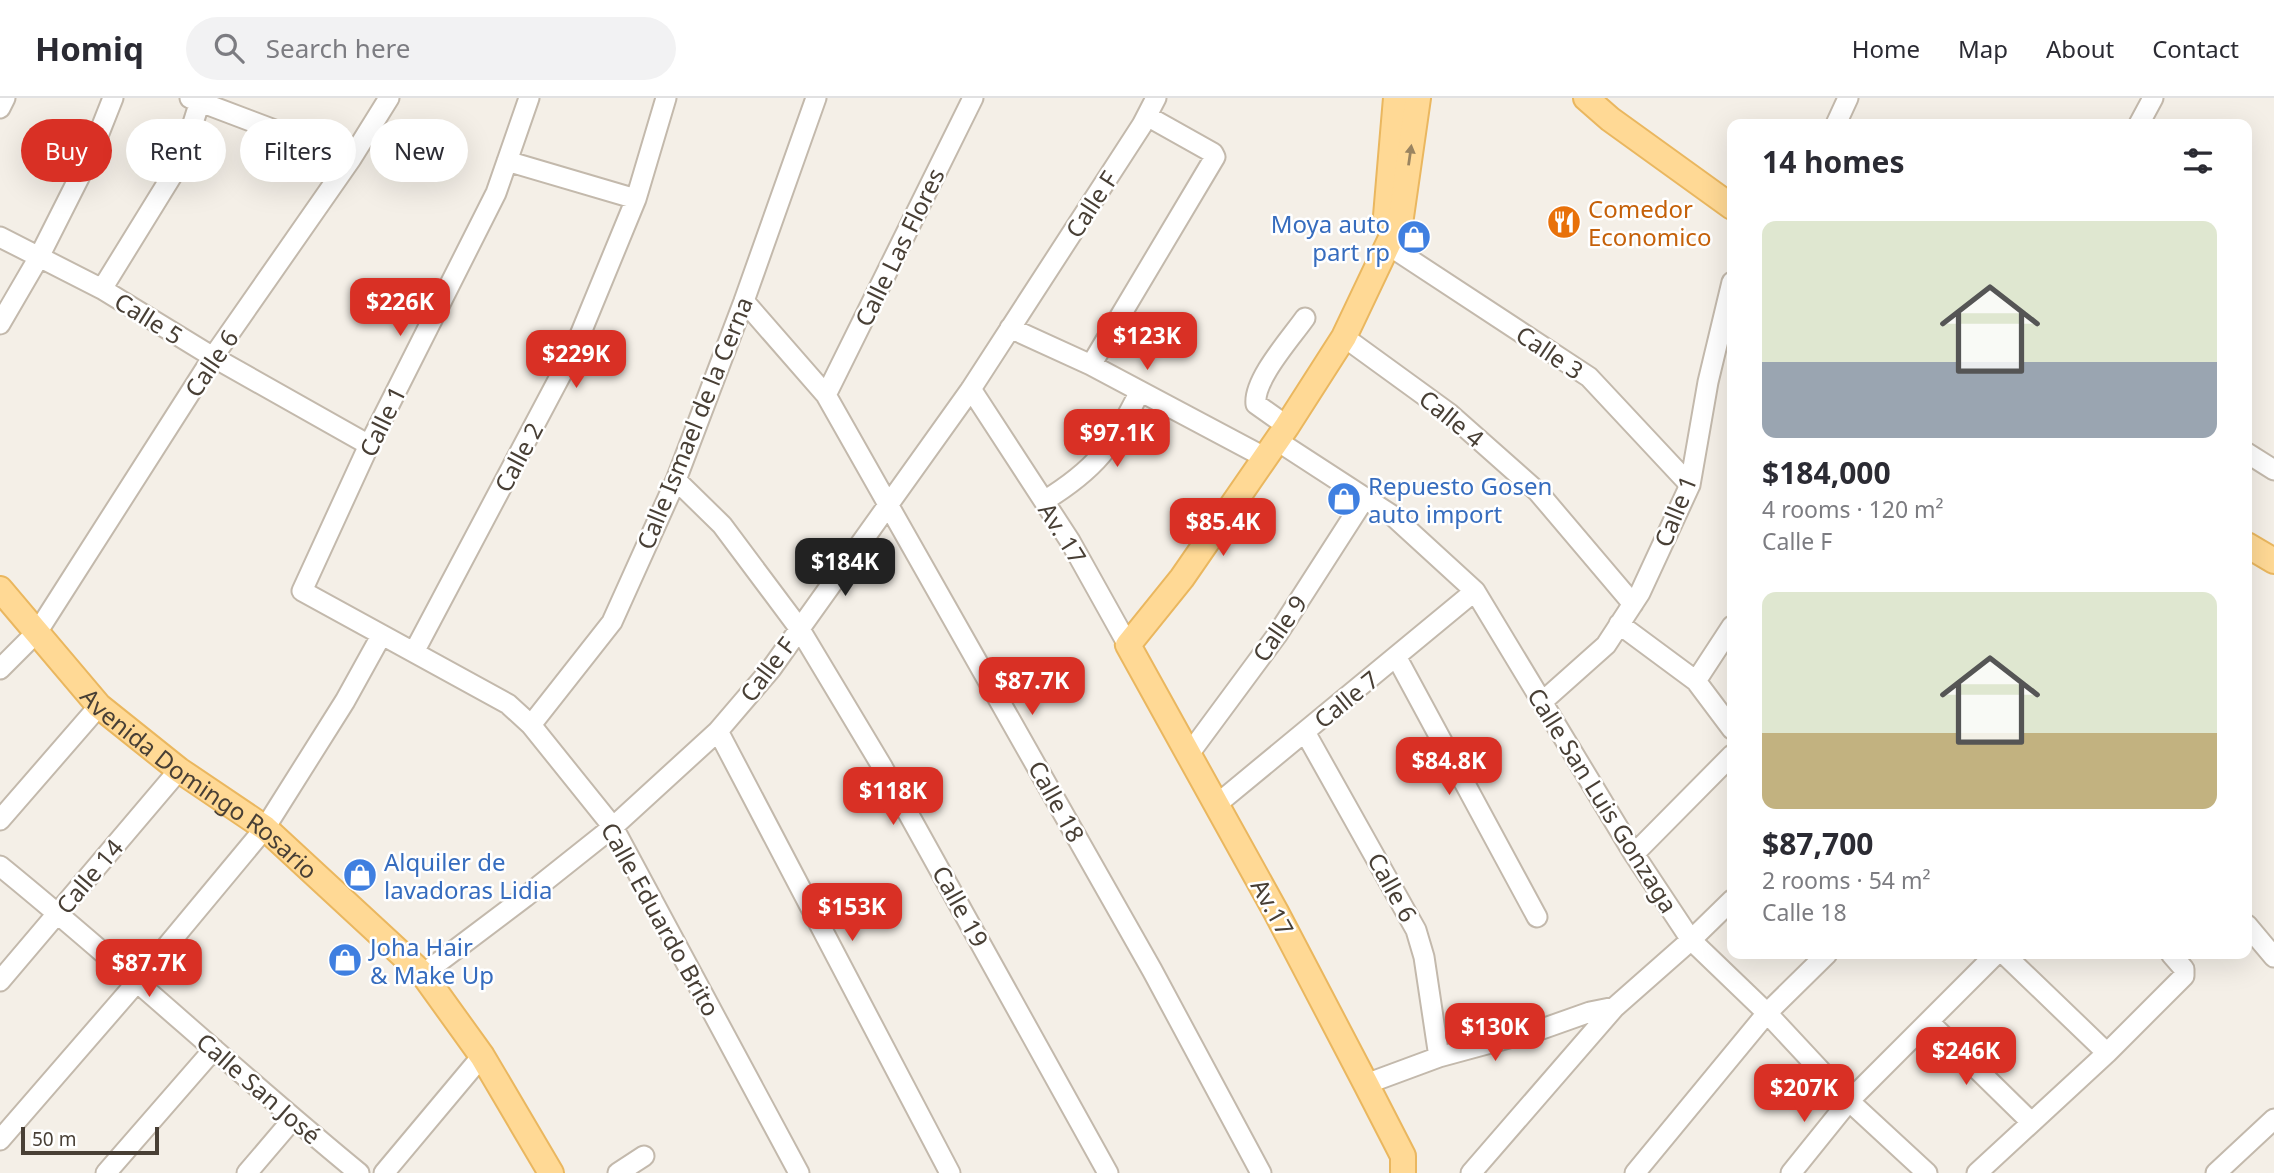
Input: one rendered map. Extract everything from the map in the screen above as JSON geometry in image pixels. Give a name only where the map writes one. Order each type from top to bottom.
[{"type":"main road","points":[[1388,245],[1386,212],[1396,98]]},
{"type":"main road","points":[[1128,645],[1182,578],[1344,337],[1401,217],[1418,98]]},
{"type":"main road","points":[[1586,98],[1610,119],[1727,204]]},
{"type":"main road","points":[[2252,548],[2274,561]]},
{"type":"main road","name":"Avenida Domingo Rosario","points":[[0,589],[99,706],[179,770],[265,828],[423,974],[482,1056],[544,1170]]},
{"type":"main road","name":"Av.17","points":[[1128,645],[1276,912],[1366,1084],[1403,1156],[1404,1173]]},
{"type":"street","points":[[0,108],[5,98]]},
{"type":"street","points":[[0,324],[39,257],[90,156],[113,98]]},
{"type":"street","name":"Calle 6","points":[[356,151],[389,98]]},
{"type":"street","name":"Calle 1","points":[[302,591],[369,445],[496,193],[529,98]]},
{"type":"street","name":"Calle 2","points":[[414,652],[573,352],[636,199],[666,98]]},
{"type":"street","name":"Calle Ismael de la Cerna","points":[[531,725],[612,622],[676,480],[744,301],[816,98]]},
{"type":"street","name":"Calle Las Flores","points":[[826,396],[973,98]]},
{"type":"street","name":"Calle F","points":[[423,974],[525,898],[613,827],[718,731],[771,669],[971,389],[1156,98]]},
{"type":"street","points":[[1838,119],[1848,98]]},
{"type":"street","points":[[2142,119],[2152,98]]},
{"type":"street","points":[[102,289],[181,161],[197,99],[248,119]]},
{"type":"street","points":[[1091,365],[1215,157],[1213,153],[1147,116]]},
{"type":"street","points":[[508,161],[636,199]]},
{"type":"street","name":"Calle 6","points":[[0,670],[37,631],[213,357],[335,182]]},
{"type":"street","name":"Calle 5","points":[[0,237],[102,289],[213,357],[369,445]]},
{"type":"street","name":"Calle 3","points":[[1388,245],[1589,377],[1689,485]]},
{"type":"street","name":"Calle 18","points":[[744,301],[826,396],[1145,958],[1261,1173]]},
{"type":"street","name":"Calle 1","points":[[1542,702],[1606,645],[1640,593],[1689,485],[1708,382],[1727,303]]},
{"type":"street","points":[[1276,441],[1256,404],[1255,396],[1259,383],[1305,318]]},
{"type":"street","points":[[1010,328],[1140,391],[1276,441]]},
{"type":"street","name":"Calle 4","points":[[1344,337],[1450,414],[1538,492],[1633,604]]},
{"type":"street","name":"Av. 17","points":[[971,389],[1070,541],[1128,645]]},
{"type":"street","points":[[1044,501],[1075,482],[1092,467],[1114,439],[1140,391]]},
{"type":"street","name":"Calle San Luis Gonzaga","points":[[1276,441],[1393,516],[1475,591],[1634,854],[1691,940],[1767,1013],[1849,1101],[1927,1173]]},
{"type":"street","points":[[2252,456],[2274,470]]},
{"type":"street","name":"Calle 19","points":[[676,480],[722,525],[799,628],[883,768],[1108,1173]]},
{"type":"street","name":"Calle 9","points":[[1188,754],[1276,635],[1364,498]]},
{"type":"street","name":"Calle Eduardo Brito","points":[[302,591],[508,704],[531,725],[613,827],[799,1173]]},
{"type":"street","name":"Calle 7","points":[[1216,805],[1475,591]]},
{"type":"street","points":[[1619,624],[1696,681],[1727,722]]},
{"type":"street","points":[[1696,681],[1727,634]]},
{"type":"street","points":[[0,1140],[137,982],[265,828],[345,701],[381,636]]},
{"type":"street","points":[[1397,658],[1537,917]]},
{"type":"street","points":[[0,820],[99,706]]},
{"type":"street","points":[[718,731],[950,1173]]},
{"type":"street","name":"Calle 6","points":[[1305,733],[1416,930],[1424,957],[1439,1057]]},
{"type":"street","points":[[1634,854],[1727,760]]},
{"type":"street","name":"Calle 14","points":[[0,981],[179,770]]},
{"type":"street","name":"Calle San José","points":[[0,866],[359,1173]]},
{"type":"street","points":[[1471,1173],[1615,1007],[1727,905]]},
{"type":"street","points":[[2252,931],[2274,957]]},
{"type":"street","points":[[1635,1173],[1767,1013],[1822,959]]},
{"type":"street","points":[[1791,1173],[1849,1101],[1991,959]]},
{"type":"street","points":[[2009,959],[2108,1053]]},
{"type":"street","points":[[1977,1173],[2108,1053],[2184,976],[2184,968],[2176,959]]},
{"type":"street","points":[[1366,1084],[1439,1057],[1615,1007]]},
{"type":"street","points":[[1929,1022],[2031,1122]]},
{"type":"street","points":[[106,1173],[214,1049]]},
{"type":"street","points":[[384,1173],[482,1056]]},
{"type":"street","points":[[247,1173],[293,1119]]},
{"type":"street","points":[[2216,1173],[2274,1119]]},
{"type":"street","points":[[618,1173],[644,1156]]},
{"type":"place","name":"Comedor Economico","points":[[1564,222]]},
{"type":"place","name":"Moya auto part rp","points":[[1414,237]]},
{"type":"place","name":"Repuesto Gosen auto import","points":[[1344,499]]},
{"type":"place","name":"Alquiler de lavadoras Lidia","points":[[360,875]]},
{"type":"place","name":"Joha Hair & Make Up","points":[[345,960]]}]
